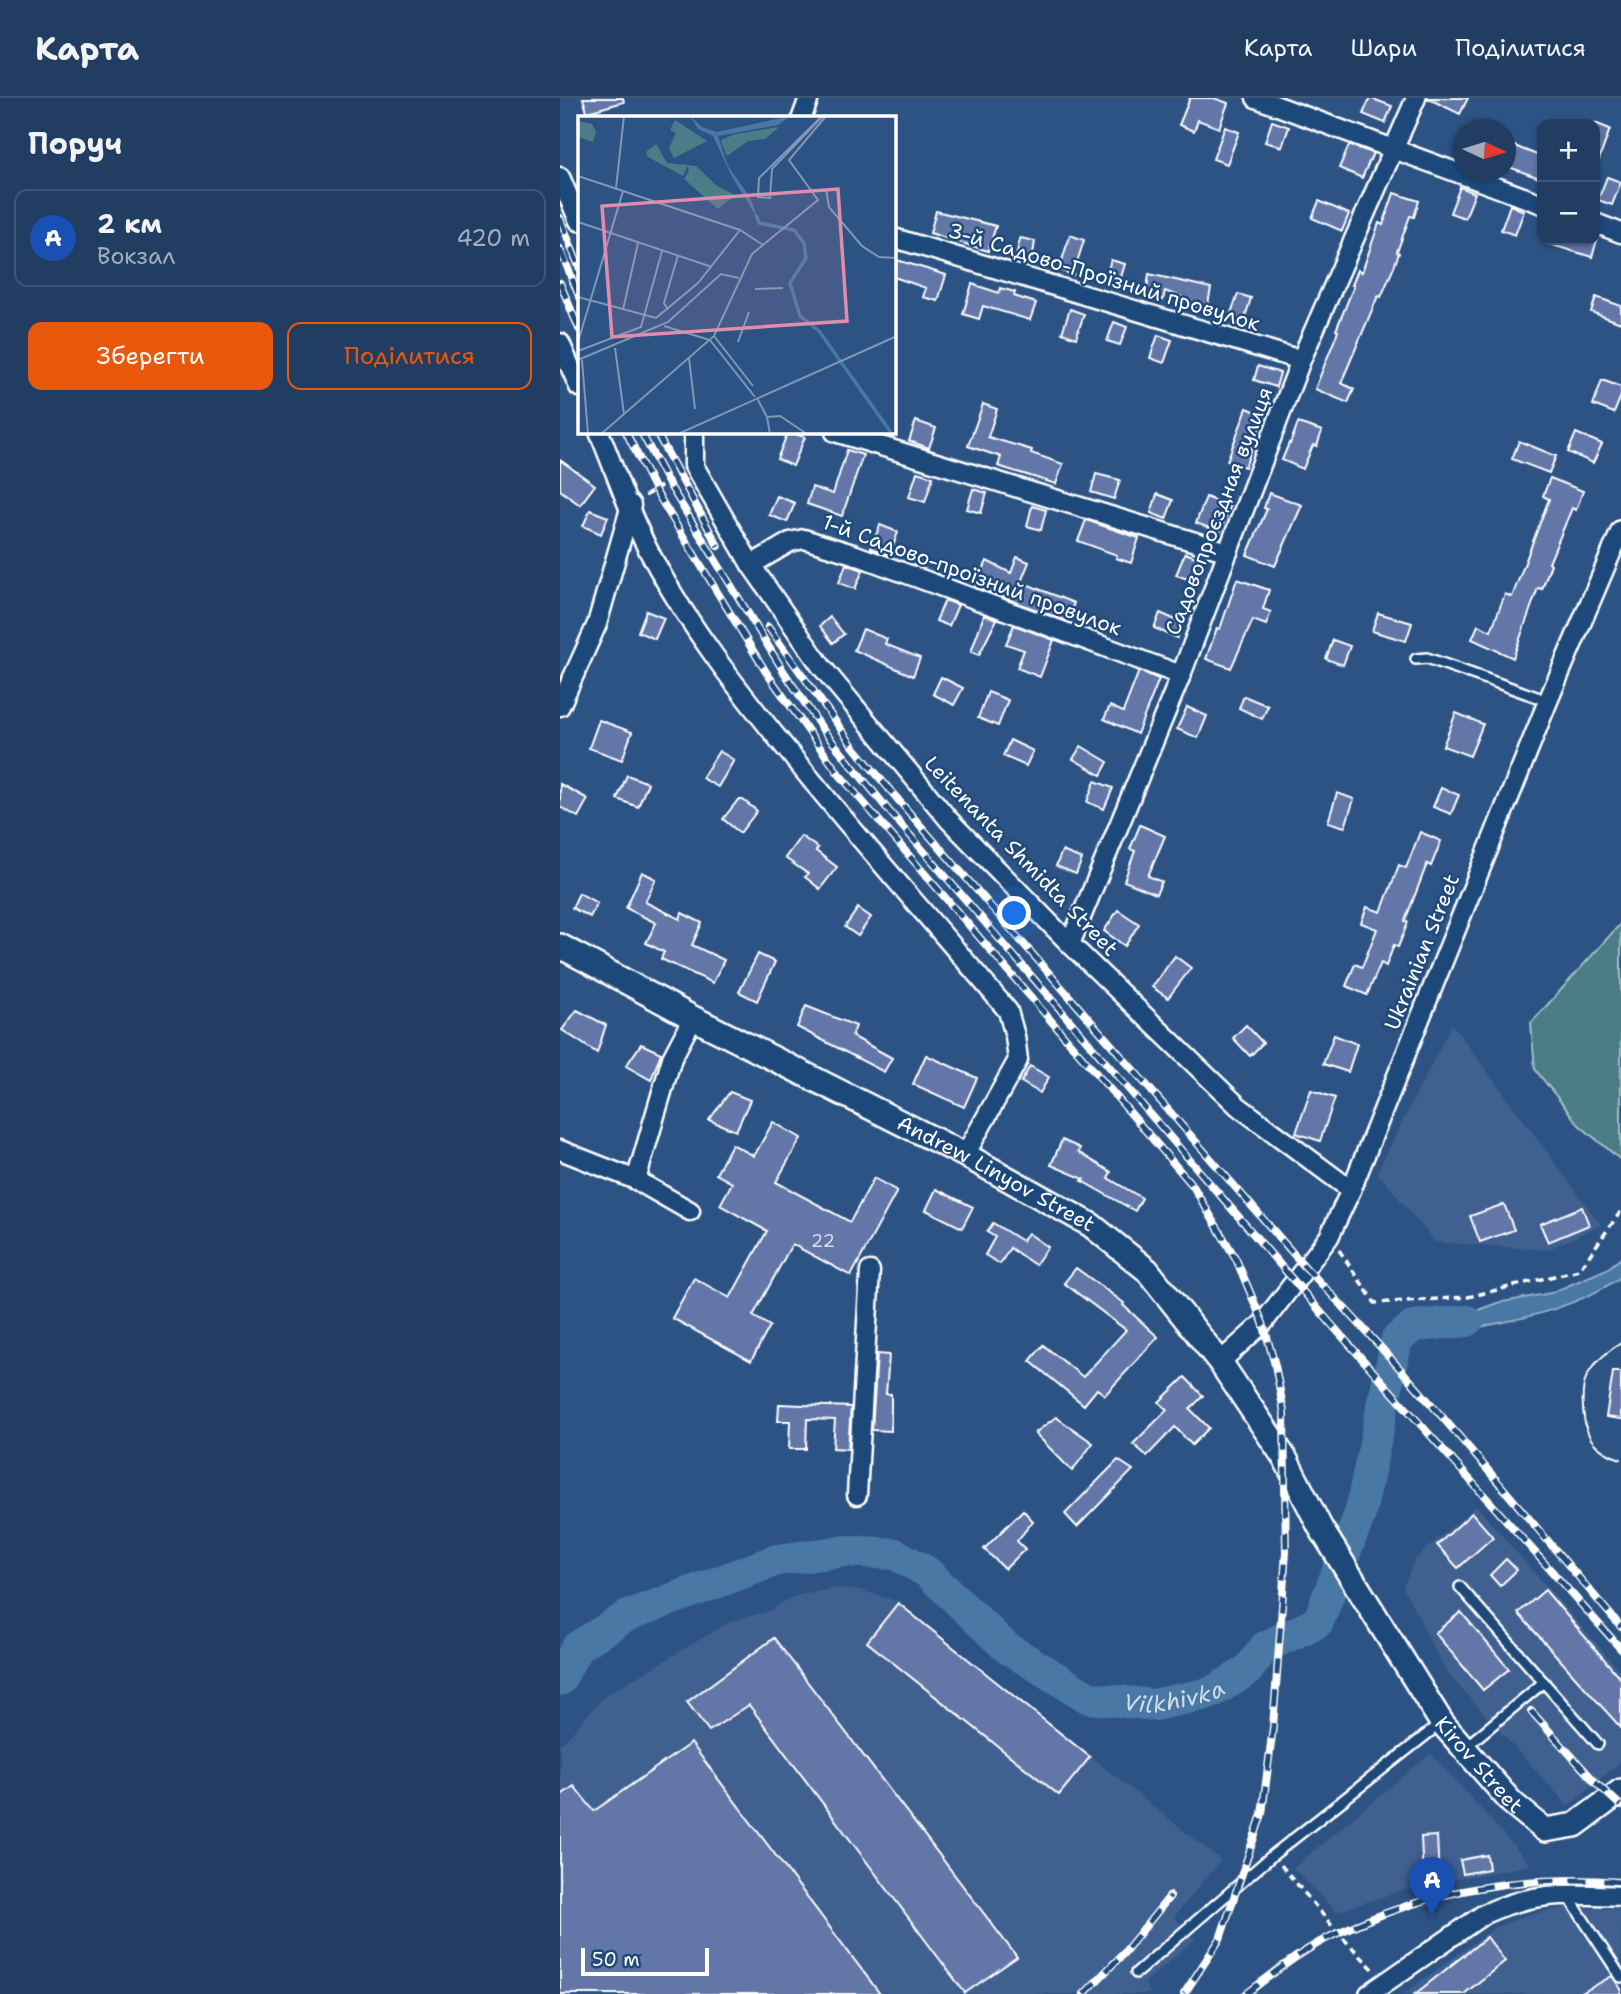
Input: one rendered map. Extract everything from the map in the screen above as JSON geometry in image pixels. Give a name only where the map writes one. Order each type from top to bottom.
[{"type":"street","points":[[802,116],[809,98]]},
{"type":"street","points":[[1256,98],[1537,202]]},
{"type":"street","name":"Садовопроєздная вулиця","points":[[1070,944],[1181,675],[1301,360],[1416,98]]},
{"type":"street","points":[[560,177],[578,218]]},
{"type":"street","points":[[1600,225],[1621,233]]},
{"type":"street","name":"3-й Садово-Проїзний провулок","points":[[896,239],[1301,360]]},
{"type":"street","points":[[560,343],[578,385]]},
{"type":"street","points":[[600,434],[654,560],[711,652],[860,841],[1008,1011],[1018,1060],[965,1155]]},
{"type":"street","points":[[694,434],[694,466]]},
{"type":"street","points":[[842,434],[1228,552]]},
{"type":"street","name":"Leitenanta Shmidta Street","points":[[694,466],[751,565],[821,666],[949,820],[1070,944],[1238,1106],[1351,1190]]},
{"type":"street","points":[[560,706],[597,624],[631,508]]},
{"type":"street","name":"Ukrainian Street","points":[[1220,1362],[1263,1323],[1329,1237],[1351,1190],[1548,701],[1621,530]]},
{"type":"street","name":"1-й Садово-проїзний провулок","points":[[751,565],[790,542],[804,539],[853,554],[1181,675]]},
{"type":"street","name":"Andrew Linyov Street","points":[[560,946],[693,1018],[965,1155],[1091,1225],[1147,1270],[1220,1362],[1286,1460],[1320,1527]]},
{"type":"street","points":[[636,1180],[673,1058],[693,1018]]},
{"type":"street","points":[[560,1150],[636,1180],[690,1211]]},
{"type":"street","points":[[857,1495],[870,1271]]},
{"type":"street","name":"Kirov Street","points":[[1320,1527],[1442,1723],[1512,1803],[1545,1830],[1575,1825],[1621,1791]]},
{"type":"street","points":[[1369,1994],[1484,1914],[1529,1897],[1567,1894],[1621,1896]]},
{"type":"lane","points":[[1416,659],[1427,657],[1548,701]]},
{"type":"lane","points":[[1460,1587],[1598,1744]]},
{"type":"lane","points":[[1464,1748],[1544,1682]]},
{"type":"lane","points":[[1136,1973],[1273,1855],[1442,1723]]},
{"type":"lane","points":[[1567,1894],[1621,1977]]},
{"type":"path","points":[[631,508],[694,466]]},
{"type":"path","points":[[1336,1246],[1375,1303],[1468,1297],[1579,1270],[1621,1211]]},
{"type":"path","points":[[1273,1855],[1338,1933],[1385,1982]]},
{"type":"shaded area","points":[[1452,1024],[1601,1225],[1547,1250],[1435,1242],[1377,1172]]},
{"type":"shaded area","points":[[1621,1258],[1621,1277],[1580,1300],[1511,1321],[1425,1335],[1427,1319],[1454,1319],[1497,1303],[1551,1293],[1607,1269]]},
{"type":"shaded area","points":[[1476,1506],[1621,1672],[1621,1761],[1568,1806],[1446,1672],[1403,1587],[1415,1559]]},
{"type":"shaded area","points":[[835,1588],[860,1590],[893,1600],[1221,1860],[1174,1917],[1195,1939],[1144,1983],[1151,1994],[560,1994],[560,1744],[603,1697],[731,1621],[770,1611],[791,1597]]},
{"type":"shaded area","points":[[1431,1753],[1531,1865],[1406,1889],[1336,1912],[1293,1868]]},
{"type":"shaded area","points":[[1564,1908],[1621,1909],[1621,1994],[1403,1994],[1496,1927],[1526,1915]]},
{"type":"green space","points":[[1621,923],[1621,1160],[1579,1125],[1535,1069],[1531,1023]]},
{"type":"building","points":[[583,98],[623,98],[624,102],[587,112]]},
{"type":"building","points":[[1190,98],[1214,98],[1228,103],[1219,128],[1198,120],[1194,131],[1179,125]]},
{"type":"building","points":[[1370,98],[1392,106],[1385,123],[1363,114]]},
{"type":"building","points":[[1427,98],[1468,98],[1460,114]]},
{"type":"building","points":[[1272,121],[1289,127],[1282,147],[1265,142]]},
{"type":"building","points":[[1600,125],[1610,129],[1600,157]]},
{"type":"building","points":[[1225,127],[1239,132],[1227,164],[1213,159]]},
{"type":"building","points":[[1349,145],[1373,153],[1362,178],[1339,168]]},
{"type":"building","points":[[1516,147],[1537,155],[1537,177],[1516,170]]},
{"type":"building","points":[[1607,177],[1621,182],[1612,205],[1600,201]]},
{"type":"building","points":[[1460,187],[1475,193],[1465,218],[1450,213]]},
{"type":"building","points":[[1394,193],[1419,201],[1414,217],[1410,216],[1394,267],[1381,297],[1378,296],[1341,383],[1354,389],[1348,403],[1315,389],[1358,270],[1362,272],[1379,223],[1383,225]]},
{"type":"building","points":[[1319,201],[1349,214],[1342,231],[1312,218]]},
{"type":"building","points":[[1510,205],[1524,211],[1515,235],[1501,230]]},
{"type":"building","points":[[936,211],[996,226],[988,251],[930,233]]},
{"type":"building","points":[[1070,235],[1084,240],[1073,275],[1059,270]]},
{"type":"building","points":[[1020,238],[1035,241],[1032,261],[1016,258]]},
{"type":"building","points":[[1553,245],[1596,245],[1592,257]]},
{"type":"building","points":[[897,260],[946,275],[938,301],[923,297],[926,288],[896,278]]},
{"type":"building","points":[[1111,260],[1125,264],[1118,287],[1104,283]]},
{"type":"building","points":[[1149,274],[1211,288],[1207,309],[1188,305],[1189,300],[1165,291],[1163,300],[1146,296]]},
{"type":"building","points":[[972,284],[999,293],[1000,288],[1015,292],[1014,296],[1036,303],[1030,320],[983,306],[979,319],[963,314]]},
{"type":"building","points":[[1238,294],[1251,298],[1244,321],[1230,316]]},
{"type":"building","points":[[1596,297],[1621,306],[1621,323],[1591,312]]},
{"type":"building","points":[[1070,309],[1084,314],[1076,338],[1062,333]]},
{"type":"building","points":[[1114,322],[1127,327],[1120,345],[1107,341]]},
{"type":"building","points":[[1158,335],[1172,340],[1164,363],[1150,358]]},
{"type":"building","points":[[1258,366],[1280,373],[1276,387],[1254,380]]},
{"type":"building","points":[[1602,380],[1621,387],[1621,396],[1614,413],[1593,405]]},
{"type":"building","points":[[983,404],[997,409],[988,437],[1032,450],[1031,453],[1063,464],[1056,484],[998,466],[1001,457],[968,446]]},
{"type":"building","points":[[1247,408],[1264,415],[1245,467],[1227,461]]},
{"type":"building","points":[[916,421],[936,428],[929,448],[909,441]]},
{"type":"building","points":[[1298,423],[1322,431],[1317,446],[1313,445],[1303,469],[1282,460]]},
{"type":"building","points":[[1576,433],[1602,444],[1593,463],[1568,452]]},
{"type":"building","points":[[787,434],[805,437],[793,466],[777,459]]},
{"type":"building","points":[[1519,441],[1556,456],[1549,473],[1512,459]]},
{"type":"building","points":[[847,450],[863,455],[842,516],[807,504],[812,487],[833,494]]},
{"type":"building","points":[[560,460],[595,485],[580,505],[560,490]]},
{"type":"building","points":[[917,472],[933,477],[925,502],[909,497]]},
{"type":"building","points":[[1096,474],[1120,480],[1114,499],[1091,492]]},
{"type":"building","points":[[1550,478],[1583,491],[1576,510],[1572,508],[1549,563],[1551,564],[1542,589],[1538,588],[1513,658],[1472,639],[1478,625],[1491,631],[1505,594],[1512,597],[1549,499],[1543,496]]},
{"type":"building","points":[[973,489],[987,493],[981,513],[967,509]]},
{"type":"building","points":[[1269,493],[1302,505],[1275,566],[1247,555],[1267,509],[1264,508]]},
{"type":"building","points":[[1157,494],[1173,500],[1166,519],[1151,513]]},
{"type":"building","points":[[777,496],[795,503],[787,522],[769,515]]},
{"type":"building","points":[[1206,497],[1230,507],[1220,532],[1196,523]]},
{"type":"building","points":[[1032,506],[1046,510],[1041,530],[1027,526]]},
{"type":"building","points":[[590,510],[608,517],[601,534],[583,526]]},
{"type":"building","points":[[1086,520],[1139,538],[1131,563],[1078,541]]},
{"type":"building","points":[[880,525],[898,532],[890,555],[871,548]]},
{"type":"building","points":[[1185,553],[1204,560],[1196,582],[1176,575]]},
{"type":"building","points":[[1017,557],[1029,562],[1021,582],[1074,603],[1067,621],[975,587],[987,561],[1011,573]]},
{"type":"building","points":[[846,564],[863,570],[855,589],[839,583]]},
{"type":"building","points":[[1237,579],[1269,590],[1263,609],[1271,612],[1266,625],[1253,620],[1231,668],[1206,659],[1217,628],[1220,629]]},
{"type":"building","points":[[945,600],[958,605],[949,626],[936,621]]},
{"type":"building","points":[[646,611],[664,618],[655,639],[638,632]]},
{"type":"building","points":[[1160,613],[1183,623],[1177,638],[1154,628]]},
{"type":"building","points":[[1378,613],[1412,623],[1406,641],[1372,631]]},
{"type":"building","points":[[984,615],[997,619],[979,655],[971,652]]},
{"type":"building","points":[[830,617],[844,634],[833,643],[820,626]]},
{"type":"building","points":[[1014,625],[1054,640],[1040,677],[1017,668],[1024,650],[1006,644]]},
{"type":"building","points":[[863,629],[887,639],[885,644],[920,658],[913,676],[854,650]]},
{"type":"building","points":[[1333,640],[1350,646],[1343,665],[1326,659]]},
{"type":"building","points":[[1139,671],[1159,679],[1137,734],[1104,719],[1110,706],[1123,712]]},
{"type":"building","points":[[941,677],[963,688],[954,705],[933,694]]},
{"type":"building","points":[[988,692],[1008,700],[998,726],[978,718]]},
{"type":"building","points":[[1244,696],[1268,706],[1262,719],[1239,708]]},
{"type":"building","points":[[1187,707],[1207,716],[1198,738],[1177,729]]},
{"type":"building","points":[[1456,713],[1483,724],[1470,756],[1443,746]]},
{"type":"building","points":[[599,720],[632,732],[622,760],[589,748]]},
{"type":"building","points":[[1010,740],[1033,751],[1026,766],[1003,756]]},
{"type":"building","points":[[1081,746],[1108,762],[1101,775],[1073,759]]},
{"type":"building","points":[[719,751],[734,760],[718,787],[702,778]]},
{"type":"building","points":[[627,775],[648,783],[638,807],[617,799]]},
{"type":"building","points":[[1095,781],[1113,788],[1104,809],[1087,802]]},
{"type":"building","points":[[560,784],[588,799],[578,817],[560,807]]},
{"type":"building","points":[[1441,788],[1459,795],[1451,814],[1433,807]]},
{"type":"building","points":[[1337,793],[1354,799],[1345,827],[1328,822]]},
{"type":"building","points":[[738,800],[743,800],[757,811],[740,833],[723,819]]},
{"type":"building","points":[[1140,825],[1165,836],[1148,876],[1162,882],[1156,894],[1124,881],[1135,851],[1130,849]]},
{"type":"building","points":[[1420,832],[1441,841],[1431,866],[1427,864],[1398,947],[1394,945],[1386,966],[1381,963],[1367,995],[1346,986],[1355,964],[1362,967],[1377,929],[1361,923],[1367,907],[1381,912],[1399,865],[1406,868]]},
{"type":"building","points":[[801,836],[837,867],[820,889],[805,877],[808,874],[785,858]]},
{"type":"building","points":[[1062,851],[1082,859],[1076,874],[1056,866]]},
{"type":"building","points":[[642,872],[656,879],[645,902],[680,919],[682,913],[702,923],[692,945],[724,960],[713,983],[661,959],[664,952],[646,943],[656,923],[626,908]]},
{"type":"building","points":[[579,893],[597,903],[590,917],[572,908]]},
{"type":"building","points":[[858,908],[871,917],[858,936],[845,927]]},
{"type":"building","points":[[1118,910],[1139,924],[1125,946],[1104,931]]},
{"type":"building","points":[[758,954],[775,962],[757,1001],[739,992]]},
{"type":"building","points":[[1175,956],[1191,968],[1168,998],[1152,987]]},
{"type":"building","points":[[806,1006],[856,1026],[852,1036],[892,1058],[884,1072],[797,1027]]},
{"type":"building","points":[[577,1010],[606,1025],[597,1053],[562,1030]]},
{"type":"building","points":[[1246,1025],[1263,1043],[1250,1056],[1233,1038]]},
{"type":"building","points":[[1334,1035],[1357,1044],[1348,1072],[1323,1064]]},
{"type":"building","points":[[641,1044],[661,1053],[651,1080],[626,1066]]},
{"type":"building","points":[[926,1055],[977,1078],[964,1107],[913,1084]]},
{"type":"building","points":[[1030,1066],[1049,1077],[1040,1093],[1021,1082]]},
{"type":"building","points":[[1311,1090],[1335,1098],[1320,1141],[1296,1133]]},
{"type":"building","points":[[730,1092],[750,1100],[736,1131],[709,1120]]},
{"type":"building","points":[[773,1122],[801,1138],[776,1182],[850,1222],[874,1178],[897,1191],[851,1276],[792,1244],[753,1316],[770,1326],[751,1361],[672,1318],[694,1278],[730,1298],[767,1231],[720,1205],[732,1183],[716,1174],[732,1144],[754,1156]]},
{"type":"building","points":[[1062,1140],[1080,1148],[1078,1152],[1111,1172],[1108,1178],[1142,1198],[1135,1211],[1082,1181],[1084,1179],[1051,1165]]},
{"type":"building","points":[[936,1189],[973,1207],[962,1228],[926,1210]]},
{"type":"building","points":[[1504,1204],[1514,1230],[1480,1242],[1470,1216]]},
{"type":"building","points":[[1582,1207],[1589,1225],[1548,1242],[1540,1224]]},
{"type":"building","points":[[993,1223],[1022,1241],[1028,1233],[1048,1247],[1035,1265],[1010,1248],[1000,1264],[985,1255],[995,1237],[987,1232]]},
{"type":"building","points":[[1076,1268],[1124,1303],[1123,1305],[1158,1337],[1105,1395],[1097,1389],[1084,1405],[1030,1361],[1043,1345],[1083,1377],[1126,1330],[1064,1283]]},
{"type":"building","points":[[877,1354],[889,1355],[886,1394],[891,1394],[891,1431],[872,1430]]},
{"type":"building","points":[[1613,1372],[1621,1372],[1621,1419],[1606,1417]]},
{"type":"building","points":[[1185,1377],[1203,1396],[1190,1409],[1209,1428],[1192,1445],[1175,1427],[1147,1456],[1133,1444],[1167,1410],[1159,1402]]},
{"type":"building","points":[[779,1404],[851,1407],[848,1449],[833,1448],[835,1420],[807,1419],[806,1449],[789,1449],[790,1421],[778,1421]]},
{"type":"building","points":[[1056,1417],[1093,1443],[1072,1471],[1035,1433]]},
{"type":"building","points":[[1118,1460],[1133,1470],[1077,1527],[1065,1514]]},
{"type":"building","points":[[1023,1510],[1033,1521],[1017,1541],[1025,1549],[1005,1569],[984,1549]]},
{"type":"building","points":[[1472,1513],[1493,1537],[1458,1568],[1437,1545]]},
{"type":"building","points":[[1506,1559],[1517,1570],[1500,1586],[1490,1575]]},
{"type":"building","points":[[1545,1590],[1621,1679],[1621,1728],[1518,1613]]},
{"type":"building","points":[[898,1603],[1090,1757],[1059,1795],[867,1642]]},
{"type":"building","points":[[1461,1612],[1509,1669],[1483,1690],[1435,1633]]},
{"type":"building","points":[[774,1638],[1017,1957],[965,1993],[749,1705],[709,1731],[687,1702]]},
{"type":"building","points":[[691,1743],[880,1994],[560,1994],[560,1796],[574,1786],[594,1811]]},
{"type":"building","points":[[1437,1836],[1439,1877],[1423,1877],[1421,1837]]},
{"type":"building","points":[[1487,1855],[1489,1869],[1463,1874],[1460,1860]]},
{"type":"building","points":[[1487,1937],[1505,1961],[1464,1994],[1415,1994]]},
{"type":"building","points":[[1612,1976],[1621,1989],[1621,1994],[1580,1994]]},
{"type":"waterway","name":"Vilkhivka","points":[[560,1680],[577,1647],[627,1616],[777,1560],[845,1551],[895,1554],[927,1572],[1007,1648],[1089,1698],[1154,1705],[1211,1693],[1247,1671],[1265,1647],[1318,1622],[1360,1514],[1397,1339],[1414,1326],[1467,1321]]},
{"type":"tram line","points":[[1621,1343],[1601,1358],[1589,1373],[1584,1385],[1583,1402],[1584,1420],[1589,1436],[1599,1448],[1621,1459]]},
{"type":"railway","points":[[560,218],[578,264]]},
{"type":"railway","points":[[560,249],[578,294]]},
{"type":"railway","points":[[560,283],[578,327]]},
{"type":"railway","points":[[627,434],[655,490],[766,672],[839,774],[1193,1186],[1236,1259],[1263,1323],[1284,1412],[1286,1552],[1273,1727],[1262,1814],[1220,1939],[1184,1994]]},
{"type":"railway","points":[[642,434],[667,481],[784,672],[823,730],[890,812],[1331,1324],[1621,1649]]},
{"type":"railway","points":[[657,434],[718,546]]},
{"type":"railway","points":[[768,627],[853,746],[900,802],[1305,1267],[1427,1399],[1621,1627]]},
{"type":"railway","points":[[1531,1711],[1596,1783],[1621,1806]]},
{"type":"railway","points":[[1246,1994],[1291,1960],[1327,1938],[1409,1905],[1477,1888],[1512,1883],[1584,1880],[1621,1882]]},
{"type":"railway","points":[[1084,1994],[1123,1954],[1170,1896]]},
{"type":"place","name":"2 км","points":[[1432,1915]]}]
